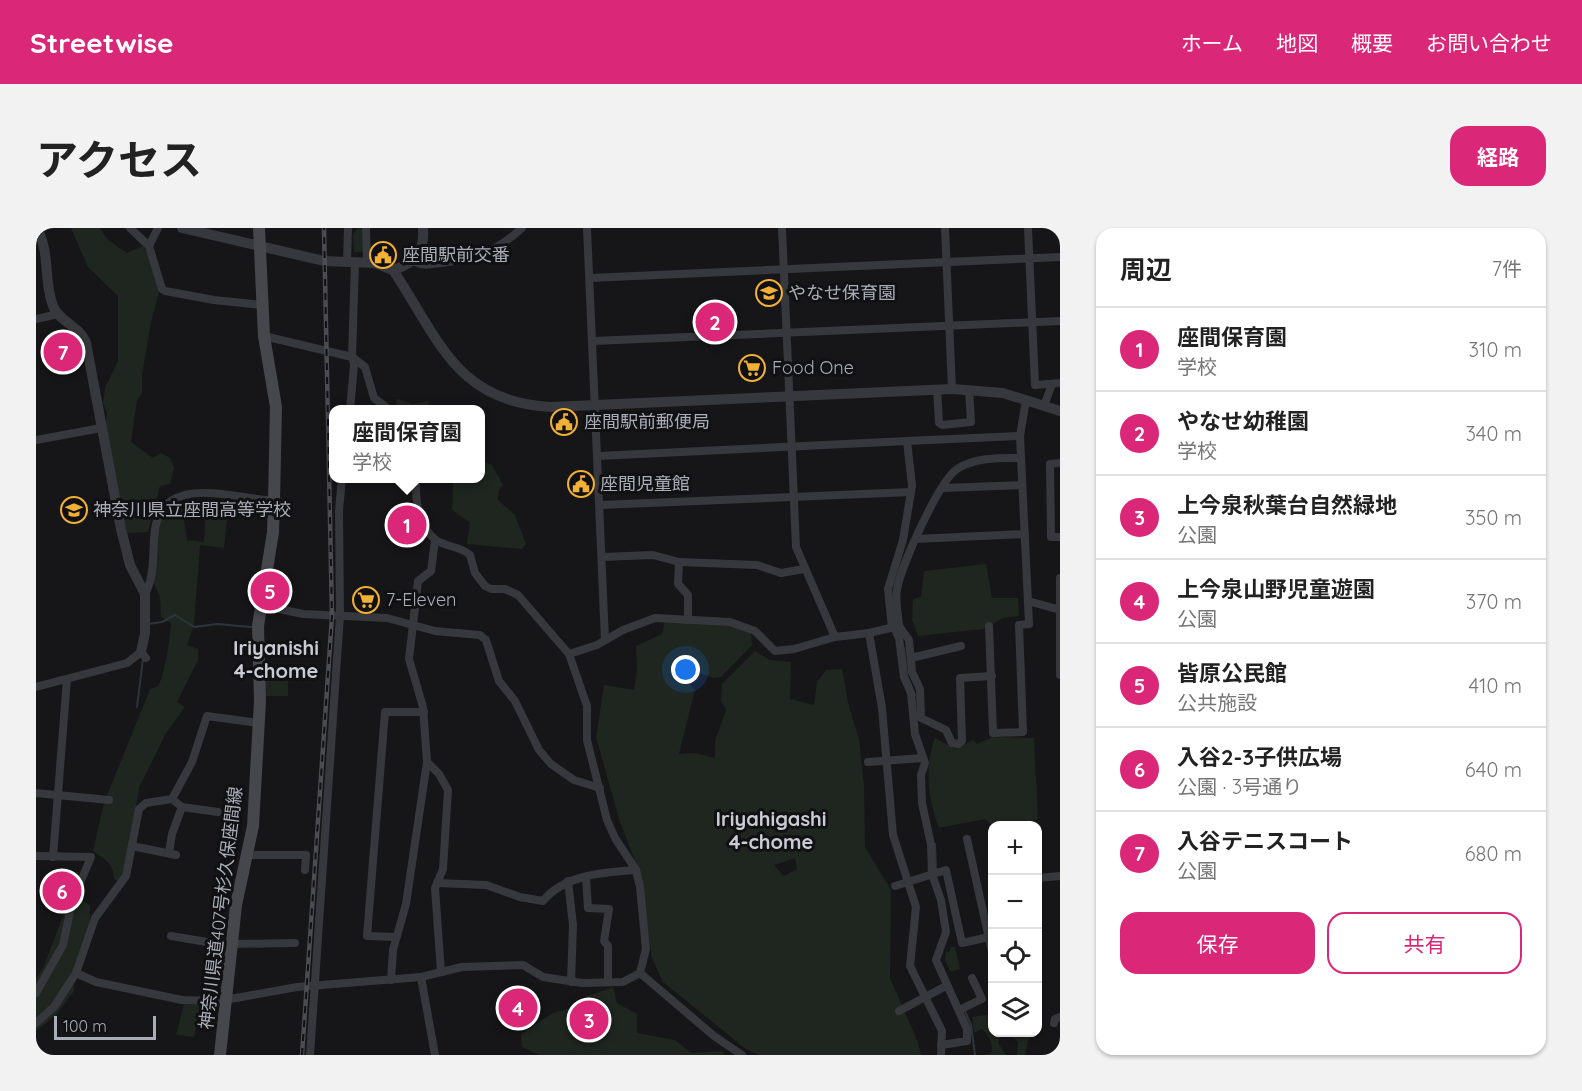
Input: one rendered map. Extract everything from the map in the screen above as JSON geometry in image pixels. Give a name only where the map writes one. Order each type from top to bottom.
[{"type":"main road","name":"神奈川県道407号杉久保座間線","points":[[220,1055],[236,905],[252,826],[259,723],[260,605],[273,532],[276,407],[264,336],[259,228]]},
{"type":"street","points":[[36,687],[127,663],[143,655],[145,633],[145,594],[127,555],[100,428],[86,343],[82,333],[58,314],[51,299],[46,247],[37,228]]},
{"type":"street","points":[[130,228],[149,246],[162,289],[165,291],[214,300],[262,305]]},
{"type":"street","points":[[149,246],[158,228]]},
{"type":"street","points":[[182,228],[321,260],[384,265],[393,270],[447,355],[468,378],[497,398],[518,404],[551,407],[596,406],[952,389],[1003,393],[1060,411]]},
{"type":"street","points":[[348,228],[354,364],[350,405]]},
{"type":"street","points":[[366,228],[367,263]]},
{"type":"street","points":[[393,270],[414,261],[423,243],[423,228]]},
{"type":"street","points":[[508,228],[508,239]]},
{"type":"street","points":[[414,261],[425,265],[477,257],[522,228]]},
{"type":"street","points":[[587,228],[605,640]]},
{"type":"street","points":[[782,228],[796,547],[835,637]]},
{"type":"street","points":[[945,228],[952,389]]},
{"type":"street","points":[[1028,228],[1035,385],[1056,384]]},
{"type":"street","points":[[590,278],[1060,257]]},
{"type":"street","points":[[36,319],[58,314]]},
{"type":"street","points":[[593,341],[1060,321]]},
{"type":"street","points":[[264,336],[352,357],[365,367],[374,398],[383,405]]},
{"type":"street","points":[[1044,406],[1056,384]]},
{"type":"street","points":[[937,389],[939,423],[942,425],[971,422],[969,390]]},
{"type":"street","points":[[989,627],[993,733],[1023,732],[1019,625],[1029,624],[1020,436],[1026,400]]},
{"type":"street","points":[[36,440],[100,428]]},
{"type":"street","points":[[598,456],[1020,436]]},
{"type":"street","points":[[907,441],[910,492],[903,540],[888,589],[899,638],[904,677],[911,693],[915,734],[925,764],[921,775],[922,803],[946,932],[936,960],[946,986],[962,1009],[966,1022],[967,1041],[941,1045]]},
{"type":"street","points":[[992,676],[960,678],[962,741],[958,744],[952,743],[946,730],[921,718],[920,689],[912,672],[909,640],[895,627],[896,592],[916,539],[951,475],[966,465],[993,458],[1021,458]]},
{"type":"street","points":[[1060,464],[1050,464],[1051,537],[1060,537]]},
{"type":"street","points":[[310,1055],[340,615],[339,510],[342,483]]},
{"type":"street","points":[[74,976],[182,1000],[226,999],[314,986],[421,977],[462,967],[523,965],[543,977],[571,982],[623,982],[640,973],[646,949],[643,908],[636,870],[611,829],[587,740],[587,706],[569,654],[518,596],[505,589],[491,589],[485,586],[475,573],[470,555],[435,540],[426,528],[416,502],[416,483]]},
{"type":"street","points":[[943,488],[1022,485]]},
{"type":"street","points":[[145,594],[152,579],[155,520],[169,501],[178,495],[201,492],[274,501]]},
{"type":"street","points":[[600,504],[910,492]]},
{"type":"street","points":[[916,539],[1025,534]]},
{"type":"street","points":[[391,980],[396,937],[406,904],[427,762],[424,712],[409,659],[418,581],[431,571],[435,540]]},
{"type":"street","points":[[602,557],[653,555],[680,562],[757,565],[780,573],[804,569]]},
{"type":"street","points":[[680,562],[678,584],[688,595],[688,620]]},
{"type":"street","points":[[1060,578],[1060,675]]},
{"type":"street","points":[[1028,601],[1059,609]]},
{"type":"street","points":[[260,605],[303,614],[381,617],[435,631],[480,635],[486,640],[500,681],[515,701],[539,750],[551,764],[574,780],[600,788]]},
{"type":"street","points":[[569,654],[655,618],[730,622],[755,631],[775,651],[794,649],[835,637],[895,627]]},
{"type":"street","points":[[869,633],[882,708],[892,835],[915,907],[910,966],[942,1031],[941,1055]]},
{"type":"street","points":[[911,658],[961,647]]},
{"type":"street","points":[[53,857],[67,679]]},
{"type":"street","points":[[396,937],[367,936],[386,712],[424,712]]},
{"type":"street","points":[[36,1023],[54,1007],[74,976],[95,918],[126,876],[141,806],[172,799],[192,762],[207,716],[259,723]]},
{"type":"street","points":[[868,762],[923,758]]},
{"type":"street","points":[[427,762],[439,774],[448,790],[443,869],[435,888],[441,972]]},
{"type":"street","points":[[36,793],[110,800]]},
{"type":"street","points":[[172,799],[182,807],[219,812]]},
{"type":"street","points":[[132,846],[173,854],[172,834],[182,807]]},
{"type":"street","points":[[895,886],[946,870],[962,943],[988,937],[967,839]]},
{"type":"street","points":[[247,855],[306,855],[305,870]]},
{"type":"street","points":[[36,856],[91,857],[72,902],[63,945],[36,993]]},
{"type":"street","points":[[437,883],[486,885],[531,900],[543,901],[553,889],[568,881],[636,870]]},
{"type":"street","points":[[1042,878],[1060,876]]},
{"type":"street","points":[[586,877],[588,908],[609,909],[604,941],[609,946],[608,982]]},
{"type":"street","points":[[568,881],[573,925],[571,982]]},
{"type":"street","points":[[171,936],[232,945],[295,943]]},
{"type":"street","points":[[640,973],[714,1036],[742,1055]]},
{"type":"street","points":[[36,974],[47,975]]},
{"type":"street","points":[[421,977],[435,1055]]},
{"type":"street","points":[[962,1009],[982,999],[972,978]]},
{"type":"street","points":[[899,1011],[946,986]]},
{"type":"shaded area","points":[[71,228],[100,228],[108,240],[127,253],[143,246],[155,264],[160,289],[151,322],[142,375],[142,393],[137,400],[131,442],[153,458],[161,453],[170,458],[174,468],[170,484],[160,486],[148,532],[127,533],[105,429],[107,413],[103,403],[105,388],[118,361],[118,296],[88,267]]},
{"type":"shaded area","points":[[358,228],[362,229],[363,252],[354,252],[353,234]]},
{"type":"shaded area","points":[[78,336],[84,361],[48,367],[43,343]]},
{"type":"shaded area","points":[[397,399],[413,404],[429,401],[428,405],[396,405]]},
{"type":"shaded area","points":[[485,462],[492,465],[503,485],[499,490],[498,500],[515,515],[526,544],[522,549],[467,544],[470,523],[452,510],[453,483],[485,483]]},
{"type":"shaded area","points":[[171,504],[182,506],[187,540],[204,542],[205,519],[227,519],[224,548],[200,545],[194,625],[187,645],[198,649],[198,660],[177,702],[185,707],[166,733],[139,788],[125,871],[119,881],[114,879],[108,862],[93,851],[104,803],[150,689],[158,686],[165,665],[171,623],[161,617],[160,597],[153,582],[156,526]]},
{"type":"shaded area","points":[[986,564],[992,598],[1018,598],[1019,616],[1003,618],[983,629],[918,636],[912,620],[913,599],[921,597],[924,571]]},
{"type":"shaded area","points":[[665,621],[725,624],[751,634],[752,645],[721,677],[714,678],[693,671],[686,680],[695,690],[679,754],[695,753],[715,758],[715,741],[726,710],[721,701],[722,684],[755,651],[770,660],[791,662],[790,699],[814,705],[817,682],[826,670],[842,669],[849,707],[859,738],[864,786],[865,847],[891,890],[890,978],[918,1042],[921,1055],[759,1055],[746,1049],[663,982],[652,958],[640,874],[619,819],[596,737],[604,685],[634,690],[637,670],[636,646],[662,634]],"holes":[[[795,858],[797,869],[784,876],[774,865]]]},
{"type":"shaded area","points":[[263,681],[288,681],[288,696],[263,696]]},
{"type":"shaded area","points":[[993,737],[1034,738],[1038,819],[988,822],[985,819],[939,828],[932,806],[929,783],[929,760],[935,738],[956,749],[973,740],[977,744]]},
{"type":"shaded area","points":[[55,871],[79,872],[67,898],[53,898]]},
{"type":"shaded area","points":[[71,895],[90,905],[90,921],[74,967],[74,991],[55,1016],[36,1031],[36,979],[44,966]]},
{"type":"shaded area","points":[[951,947],[955,947],[960,969],[951,972],[945,960],[946,952],[949,952]]},
{"type":"shaded area","points":[[613,987],[617,1003],[637,1014],[637,1033],[675,1040],[691,1053],[722,1051],[725,1055],[540,1055],[522,1047],[521,1034],[553,1013],[571,1008],[585,997]]},
{"type":"shaded area","points":[[509,1003],[527,1003],[526,1014],[509,1014]]},
{"type":"shaded area","points":[[184,1004],[200,1005],[194,1037],[176,1035]]},
{"type":"shaded area","points":[[988,1015],[988,1037],[982,1029],[974,1033],[972,1017]]},
{"type":"shaded area","points":[[988,1037],[1000,1037],[998,1043],[1006,1055],[984,1055],[991,1053],[991,1043]]},
{"type":"shaded area","points":[[1012,1037],[1030,1037],[1025,1055],[1017,1055],[1018,1042]]},
{"type":"waterway","points":[[148,624],[162,622],[175,615],[194,627],[217,624],[251,627]]},
{"type":"waterway","points":[[904,648],[907,675],[915,695]]},
{"type":"waterway","points":[[137,707],[143,659]]},
{"type":"waterway","points":[[935,844],[936,871]]},
{"type":"waterway","points":[[965,1011],[971,1025],[975,1055]]},
{"type":"railway","points":[[324,228],[329,470]]},
{"type":"railway","points":[[302,1055],[332,616],[329,483]]},
{"type":"place","name":"座間駅前交番","points":[[383,255]]},
{"type":"place","name":"やなせ保育園","points":[[769,293]]},
{"type":"place","name":"やなせ幼稚園","points":[[715,322]]},
{"type":"place","name":"入谷テニスコート","points":[[63,352]]},
{"type":"place","name":"Food One","points":[[752,368]]},
{"type":"place","name":"座間駅前郵便局","points":[[564,422]]},
{"type":"place","name":"座間児童館","points":[[581,484]]},
{"type":"place","name":"神奈川県立座間高等学校","points":[[74,510]]},
{"type":"place","name":"座間保育園","points":[[407,525]]},
{"type":"place","name":"皆原公民館","points":[[270,591]]},
{"type":"place","name":"7-Eleven","points":[[366,600]]},
{"type":"place","name":"入谷2-3子供広場","points":[[62,891]]},
{"type":"place","name":"上今泉山野児童遊園","points":[[518,1008]]},
{"type":"place","name":"上今泉秋葉台自然緑地","points":[[589,1020]]},
{"type":"district","name":"Iriyanishi 4-chome","points":[[276,660]]},
{"type":"district","name":"Iriyahigashi 4-chome","points":[[771,830]]}]
